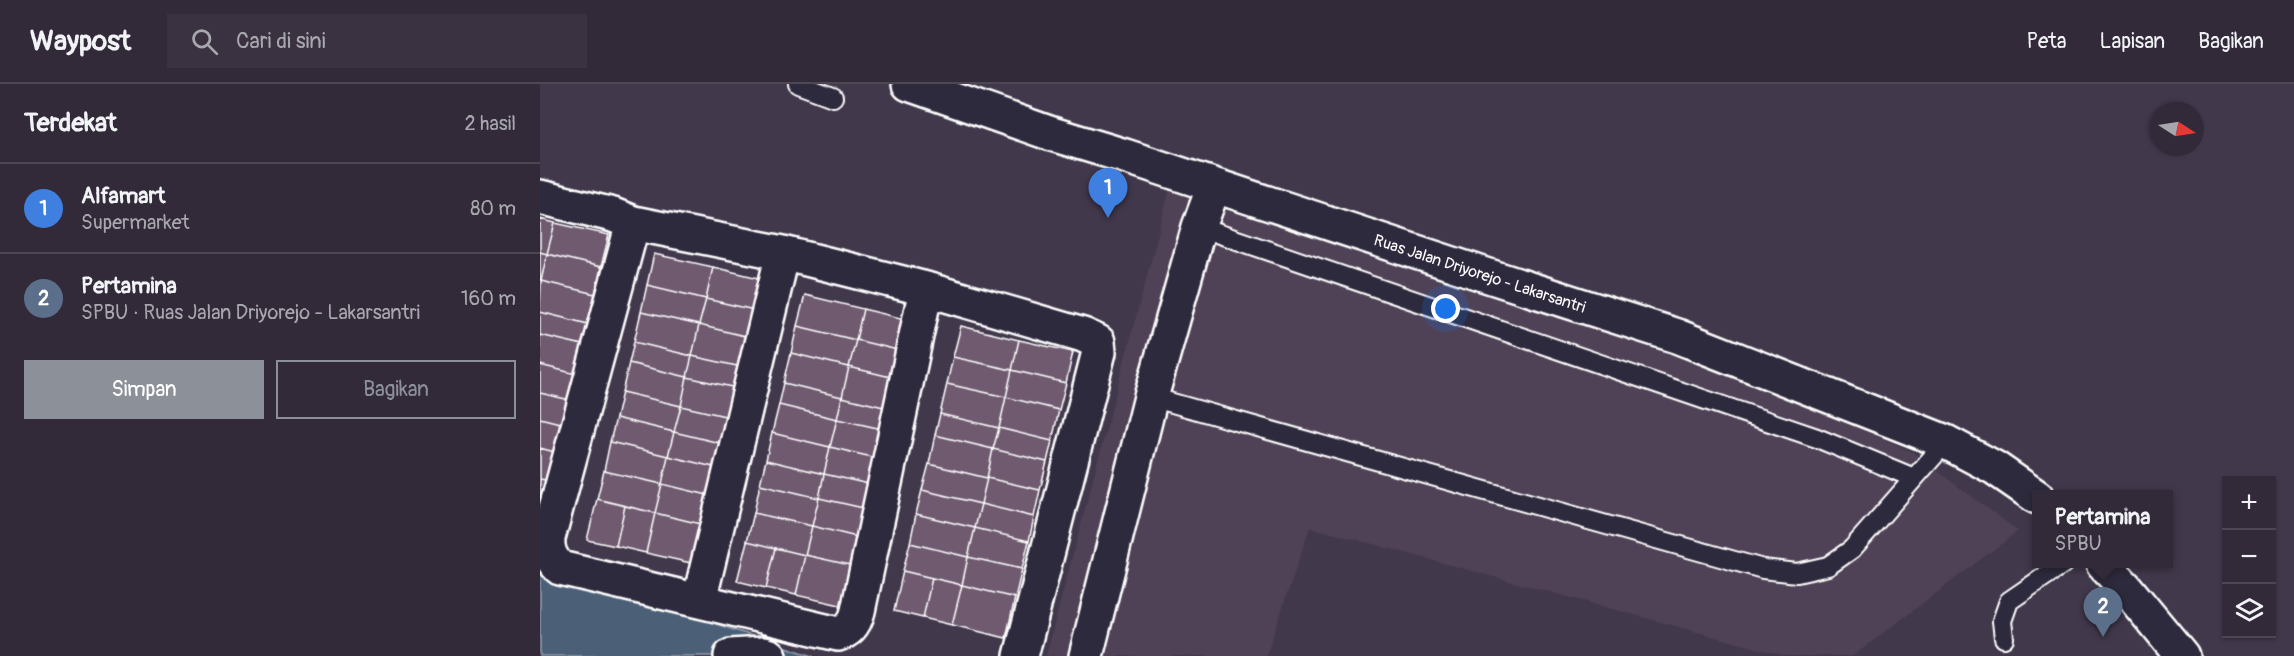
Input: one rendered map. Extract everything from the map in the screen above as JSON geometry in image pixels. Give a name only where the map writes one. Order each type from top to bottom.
[{"type":"street","name":"Ruas Jalan Driyorejo - Lakarsantri","points":[[909,84],[1052,134],[1677,336],[1946,442],[1995,468],[2032,494]]},
{"type":"street","points":[[1086,656],[1151,397],[1199,227],[1214,186]]},
{"type":"street","points":[[540,197],[613,215],[633,223],[783,253],[926,290],[1083,335],[1098,342],[1099,352],[1021,656]]},
{"type":"street","points":[[633,223],[547,546],[553,560],[560,568],[838,634],[852,627],[858,611],[926,290]]},
{"type":"street","points":[[699,601],[783,253]]},
{"type":"street","points":[[2107,568],[2182,656]]},
{"type":"street","points":[[731,656],[763,654],[770,656]]},
{"type":"lane","points":[[798,84],[833,97]]},
{"type":"lane","points":[[1199,227],[1816,438],[1914,478]]},
{"type":"lane","points":[[1151,397],[1752,566],[1797,573],[1828,566],[1852,549],[1946,442]]},
{"type":"lane","points":[[2004,638],[2002,621],[2009,601],[2057,568]]},
{"type":"shaded area","points":[[1174,174],[1801,401],[1912,452],[2018,531],[1853,656],[1786,656],[1310,527],[1266,656],[1046,656]]},
{"type":"water","points":[[540,566],[813,656],[540,656]]},
{"type":"building","points":[[540,219],[555,223],[547,254],[540,252]]},
{"type":"building","points":[[555,223],[609,235],[601,267],[547,254]]},
{"type":"building","points":[[540,252],[547,254],[541,281],[540,280]]},
{"type":"building","points":[[547,254],[601,267],[595,294],[541,281]]},
{"type":"building","points":[[654,254],[713,267],[706,299],[647,285]]},
{"type":"building","points":[[713,267],[767,280],[759,311],[706,299]]},
{"type":"building","points":[[541,281],[595,294],[588,324],[540,312]]},
{"type":"building","points":[[647,285],[706,299],[699,325],[641,312]]},
{"type":"building","points":[[805,295],[863,309],[856,340],[797,326]]},
{"type":"building","points":[[706,299],[759,311],[753,338],[699,325]]},
{"type":"building","points":[[863,309],[917,322],[910,353],[856,340]]},
{"type":"building","points":[[540,312],[588,324],[583,345],[540,335]]},
{"type":"building","points":[[641,312],[699,325],[692,356],[634,342]]},
{"type":"building","points":[[699,325],[753,338],[746,368],[692,356]]},
{"type":"building","points":[[797,326],[856,340],[849,367],[791,353]]},
{"type":"building","points":[[961,326],[1019,340],[1012,370],[953,357]]},
{"type":"building","points":[[540,335],[583,345],[576,374],[540,365]]},
{"type":"building","points":[[856,340],[910,353],[903,380],[849,367]]},
{"type":"building","points":[[1019,340],[1073,352],[1066,383],[1012,370]]},
{"type":"building","points":[[634,342],[692,356],[687,377],[629,363]]},
{"type":"building","points":[[791,353],[849,367],[842,397],[784,383]]},
{"type":"building","points":[[692,356],[746,368],[741,389],[687,377]]},
{"type":"building","points":[[953,357],[1012,370],[1006,397],[947,384]]},
{"type":"building","points":[[629,363],[687,377],[681,406],[622,392]]},
{"type":"building","points":[[540,365],[576,374],[570,400],[540,393]]},
{"type":"building","points":[[849,367],[903,380],[896,410],[842,397]]},
{"type":"building","points":[[1012,370],[1066,383],[1059,410],[1006,397]]},
{"type":"building","points":[[687,377],[741,389],[734,418],[681,406]]},
{"type":"building","points":[[784,383],[842,397],[837,419],[779,405]]},
{"type":"building","points":[[947,384],[1006,397],[999,428],[940,414]]},
{"type":"building","points":[[622,392],[681,406],[674,432],[616,418]]},
{"type":"building","points":[[540,393],[570,400],[564,424],[540,418]]},
{"type":"building","points":[[842,397],[896,410],[891,431],[837,419]]},
{"type":"building","points":[[1006,397],[1059,410],[1052,441],[999,428]]},
{"type":"building","points":[[779,405],[837,419],[830,447],[772,433]]},
{"type":"building","points":[[681,406],[734,418],[728,445],[674,432]]},
{"type":"building","points":[[940,414],[999,428],[993,449],[935,435]]},
{"type":"building","points":[[540,418],[564,424],[558,453],[540,448]]},
{"type":"building","points":[[616,418],[674,432],[668,456],[610,442]]},
{"type":"building","points":[[837,419],[891,431],[884,460],[830,447]]},
{"type":"building","points":[[999,428],[1052,441],[1047,462],[993,449]]},
{"type":"building","points":[[674,432],[728,445],[722,469],[668,456]]},
{"type":"building","points":[[772,433],[830,447],[824,474],[766,460]]},
{"type":"building","points":[[935,435],[993,449],[987,478],[929,464]]},
{"type":"building","points":[[610,442],[668,456],[662,484],[604,471]]},
{"type":"building","points":[[830,447],[884,460],[878,486],[824,474]]},
{"type":"building","points":[[540,448],[558,453],[551,481],[540,479]]},
{"type":"building","points":[[993,449],[1047,462],[1040,490],[987,478]]},
{"type":"building","points":[[668,456],[722,469],[716,497],[662,484]]},
{"type":"building","points":[[766,460],[824,474],[819,498],[760,484]]},
{"type":"building","points":[[929,464],[987,478],[981,504],[922,490]]},
{"type":"building","points":[[604,471],[662,484],[655,513],[597,499]]},
{"type":"building","points":[[824,474],[878,486],[872,510],[819,498]]},
{"type":"building","points":[[987,478],[1040,490],[1034,517],[981,504]]},
{"type":"building","points":[[540,479],[551,481],[540,521]]},
{"type":"building","points":[[662,484],[716,497],[709,526],[655,513]]},
{"type":"building","points":[[760,484],[819,498],[812,526],[754,513]]},
{"type":"building","points":[[922,490],[981,504],[975,528],[916,514]]},
{"type":"building","points":[[819,498],[872,510],[865,539],[812,526]]},
{"type":"building","points":[[597,499],[625,506],[616,546],[587,540]]},
{"type":"building","points":[[981,504],[1034,517],[1029,541],[975,528]]},
{"type":"building","points":[[625,506],[655,513],[646,553],[616,546]]},
{"type":"building","points":[[655,513],[709,526],[700,565],[646,553]]},
{"type":"building","points":[[754,513],[812,526],[805,555],[747,541]]},
{"type":"building","points":[[916,514],[975,528],[968,557],[910,543]]},
{"type":"building","points":[[812,526],[865,539],[859,567],[805,555]]},
{"type":"building","points":[[975,528],[1029,541],[1022,569],[968,557]]},
{"type":"building","points":[[747,541],[776,548],[766,588],[737,581]]},
{"type":"building","points":[[910,543],[968,557],[962,585],[903,571]]},
{"type":"building","points":[[776,548],[805,555],[796,595],[766,588]]},
{"type":"building","points":[[805,555],[859,567],[849,607],[796,595]]},
{"type":"building","points":[[968,557],[1022,569],[1015,598],[962,585]]},
{"type":"building","points":[[903,571],[932,578],[923,618],[894,611]]},
{"type":"building","points":[[932,578],[962,585],[952,625],[923,618]]},
{"type":"building","points":[[962,585],[1015,598],[1006,638],[952,625]]},
{"type":"place","name":"Alfamart","points":[[1108,218]]},
{"type":"place","name":"Pertamina","points":[[2103,637]]}]
